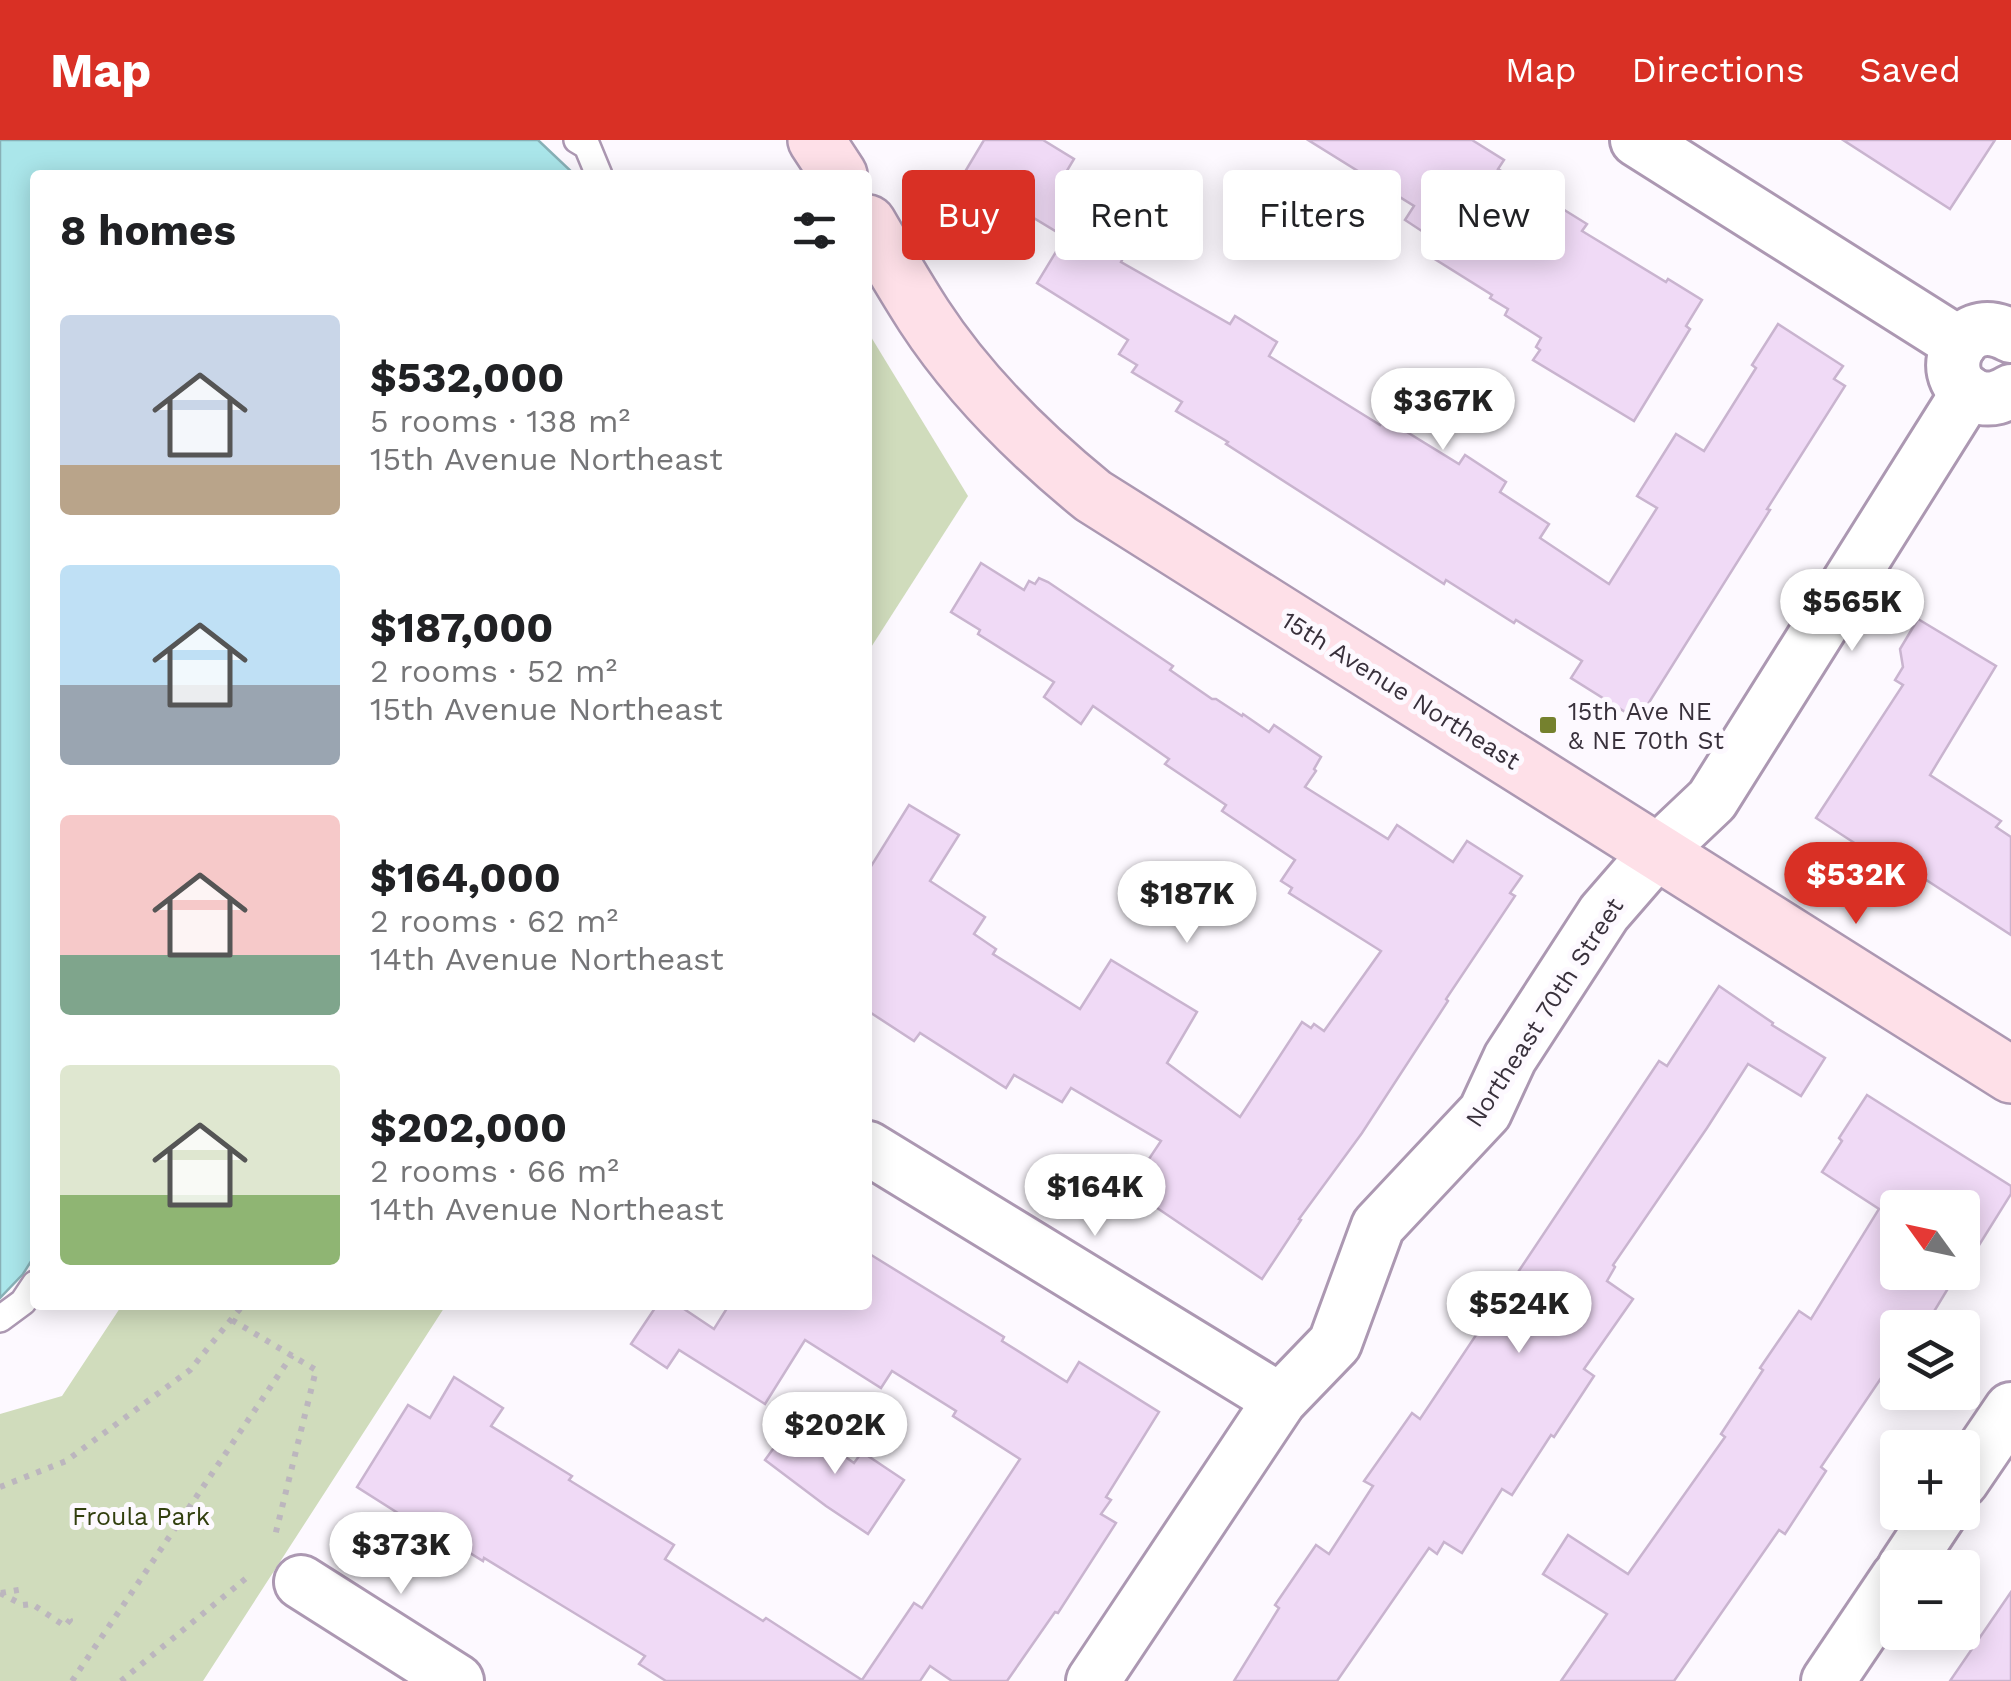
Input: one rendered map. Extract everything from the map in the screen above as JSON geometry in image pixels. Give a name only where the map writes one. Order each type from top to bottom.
[{"type":"main road","points":[[816,140],[836,170]]},
{"type":"main road","name":"15th Avenue Northeast","points":[[872,229],[925,317],[975,383],[1019,431],[1093,496],[2011,1075]]},
{"type":"street","points":[[1638,140],[1995,353]]},
{"type":"street","name":"Northeast 70th Street","points":[[1093,1681],[1280,1400],[1335,1342],[1378,1226],[1485,1112],[1510,1058],[1604,913],[1656,852],[1712,800],[1995,353]]},
{"type":"street","points":[[872,1150],[1280,1400]]},
{"type":"street","points":[[1980,1455],[2011,1409]]},
{"type":"street","points":[[276,1565],[458,1681]]},
{"type":"street","points":[[1828,1681],[1880,1604]]},
{"type":"lane","points":[[578,140],[587,146],[597,170]]},
{"type":"lane","points":[[0,1319],[24,1302],[30,1292]]},
{"type":"path","points":[[0,1487],[66,1461],[82,1450],[190,1370],[239,1310]]},
{"type":"path","points":[[122,1681],[276,1565],[316,1370],[232,1320]]},
{"type":"path","points":[[72,1681],[292,1355]]},
{"type":"path","points":[[0,1593],[24,1589]]},
{"type":"path","points":[[0,1593],[23,1605],[32,1604],[65,1626],[70,1620],[66,1616]]},
{"type":"green space","points":[[872,339],[968,496],[872,646]]},
{"type":"green space","name":"Froula Park","points":[[119,1310],[443,1310],[203,1681],[0,1681],[0,1414],[62,1396]]},
{"type":"water","points":[[0,140],[538,140],[570,170],[30,170],[30,1263],[0,1298]]},
{"type":"building","points":[[984,140],[1043,140],[1074,159],[1067,170],[1055,170],[1055,231],[1035,219],[1035,170],[966,170]]},
{"type":"building","points":[[1308,140],[1472,140],[1504,160],[1500,170],[1421,170],[1421,230],[1405,220],[1414,206],[1401,198],[1401,170],[1356,170]]},
{"type":"building","points":[[1843,140],[1995,140],[1950,209]]},
{"type":"building","points":[[1565,210],[1587,224],[1582,231],[1702,300],[1686,326],[1690,329],[1634,421],[1533,360],[1540,350],[1536,347],[1541,338],[1505,315],[1508,309],[1490,298],[1492,295],[1436,260],[1565,260]]},
{"type":"building","points":[[1055,253],[1055,260],[1122,260],[1230,324],[1235,316],[1277,342],[1269,356],[1380,425],[1384,418],[1459,464],[1465,455],[1506,482],[1500,492],[1549,524],[1540,538],[1609,584],[1657,508],[1637,496],[1676,434],[1704,451],[1756,368],[1752,365],[1778,324],[1843,366],[1834,379],[1845,386],[1638,720],[1571,678],[1582,661],[1446,580],[1444,584],[1176,411],[1182,402],[1132,372],[1137,365],[1119,354],[1128,340],[1037,283]]},
{"type":"building","points":[[981,563],[1024,590],[1029,581],[1035,584],[1039,578],[1048,582],[1173,666],[1170,670],[1212,699],[1269,732],[1274,725],[1321,757],[1305,787],[1388,839],[1397,825],[1453,862],[1467,841],[1522,876],[1510,893],[1515,896],[1448,1001],[1262,1279],[1129,1189],[1161,1141],[1071,1088],[1062,1102],[1014,1075],[1006,1088],[920,1033],[914,1041],[872,1014],[872,865],[909,805],[959,835],[930,881],[985,917],[974,934],[996,949],[993,954],[1080,1009],[1111,960],[1197,1012],[1167,1063],[1240,1117],[1302,1022],[1324,1031],[1381,951],[1289,893],[1292,888],[1281,881],[1295,860],[1222,811],[1226,805],[1165,764],[1169,759],[1093,706],[1081,724],[1044,697],[1054,682],[978,634],[980,630],[951,612]]},
{"type":"building","points":[[1918,619],[1996,666],[1930,775],[2001,821],[1996,827],[2011,837],[2011,935],[1877,848],[1873,855],[1816,818],[1903,685],[1895,680],[1903,667],[1900,649]]},
{"type":"building","points":[[1719,986],[1825,1058],[1801,1096],[1748,1064],[1613,1265],[1607,1281],[1633,1299],[1584,1369],[1594,1376],[1512,1495],[1502,1489],[1462,1553],[1444,1542],[1437,1554],[1429,1548],[1337,1681],[1234,1681],[1279,1608],[1275,1605],[1316,1545],[1329,1554],[1373,1486],[1364,1481],[1412,1413],[1420,1419],[1659,1061],[1667,1066]]},
{"type":"building","points":[[1867,1095],[2011,1186],[2011,1194],[1980,1244],[1980,1190],[1880,1190],[1880,1290],[1947,1290],[1935,1310],[1880,1310],[1880,1380],[1821,1467],[1826,1471],[1785,1534],[1779,1530],[1674,1681],[1561,1681],[1607,1614],[1543,1574],[1568,1535],[1628,1574],[1725,1437],[1721,1434],[1799,1311],[1811,1319],[1879,1209],[1822,1172],[1842,1141],[1839,1138]]},
{"type":"building","points":[[872,1255],[1004,1337],[1002,1341],[1067,1382],[1079,1362],[1159,1412],[1106,1497],[1111,1500],[1101,1514],[1116,1523],[1058,1613],[1007,1681],[952,1681],[930,1666],[920,1681],[666,1681],[639,1664],[645,1656],[484,1558],[483,1561],[423,1524],[420,1527],[357,1487],[408,1405],[430,1418],[454,1377],[503,1408],[491,1426],[674,1545],[665,1559],[862,1680],[914,1603],[922,1608],[1020,1459],[953,1416],[956,1411],[892,1371],[881,1388],[805,1340],[765,1404],[679,1350],[667,1368],[631,1344],[654,1310],[686,1310],[714,1329],[726,1310],[872,1310]]},
{"type":"building","points":[[794,1420],[854,1463],[862,1452],[904,1480],[868,1534],[765,1460]]},
{"type":"building","points":[[2011,1592],[2011,1681],[1950,1681],[1971,1650],[1980,1650],[1980,1637]]},
{"type":"place","name":"15th Ave NE & NE 70th St","points":[[1548,725]]}]
